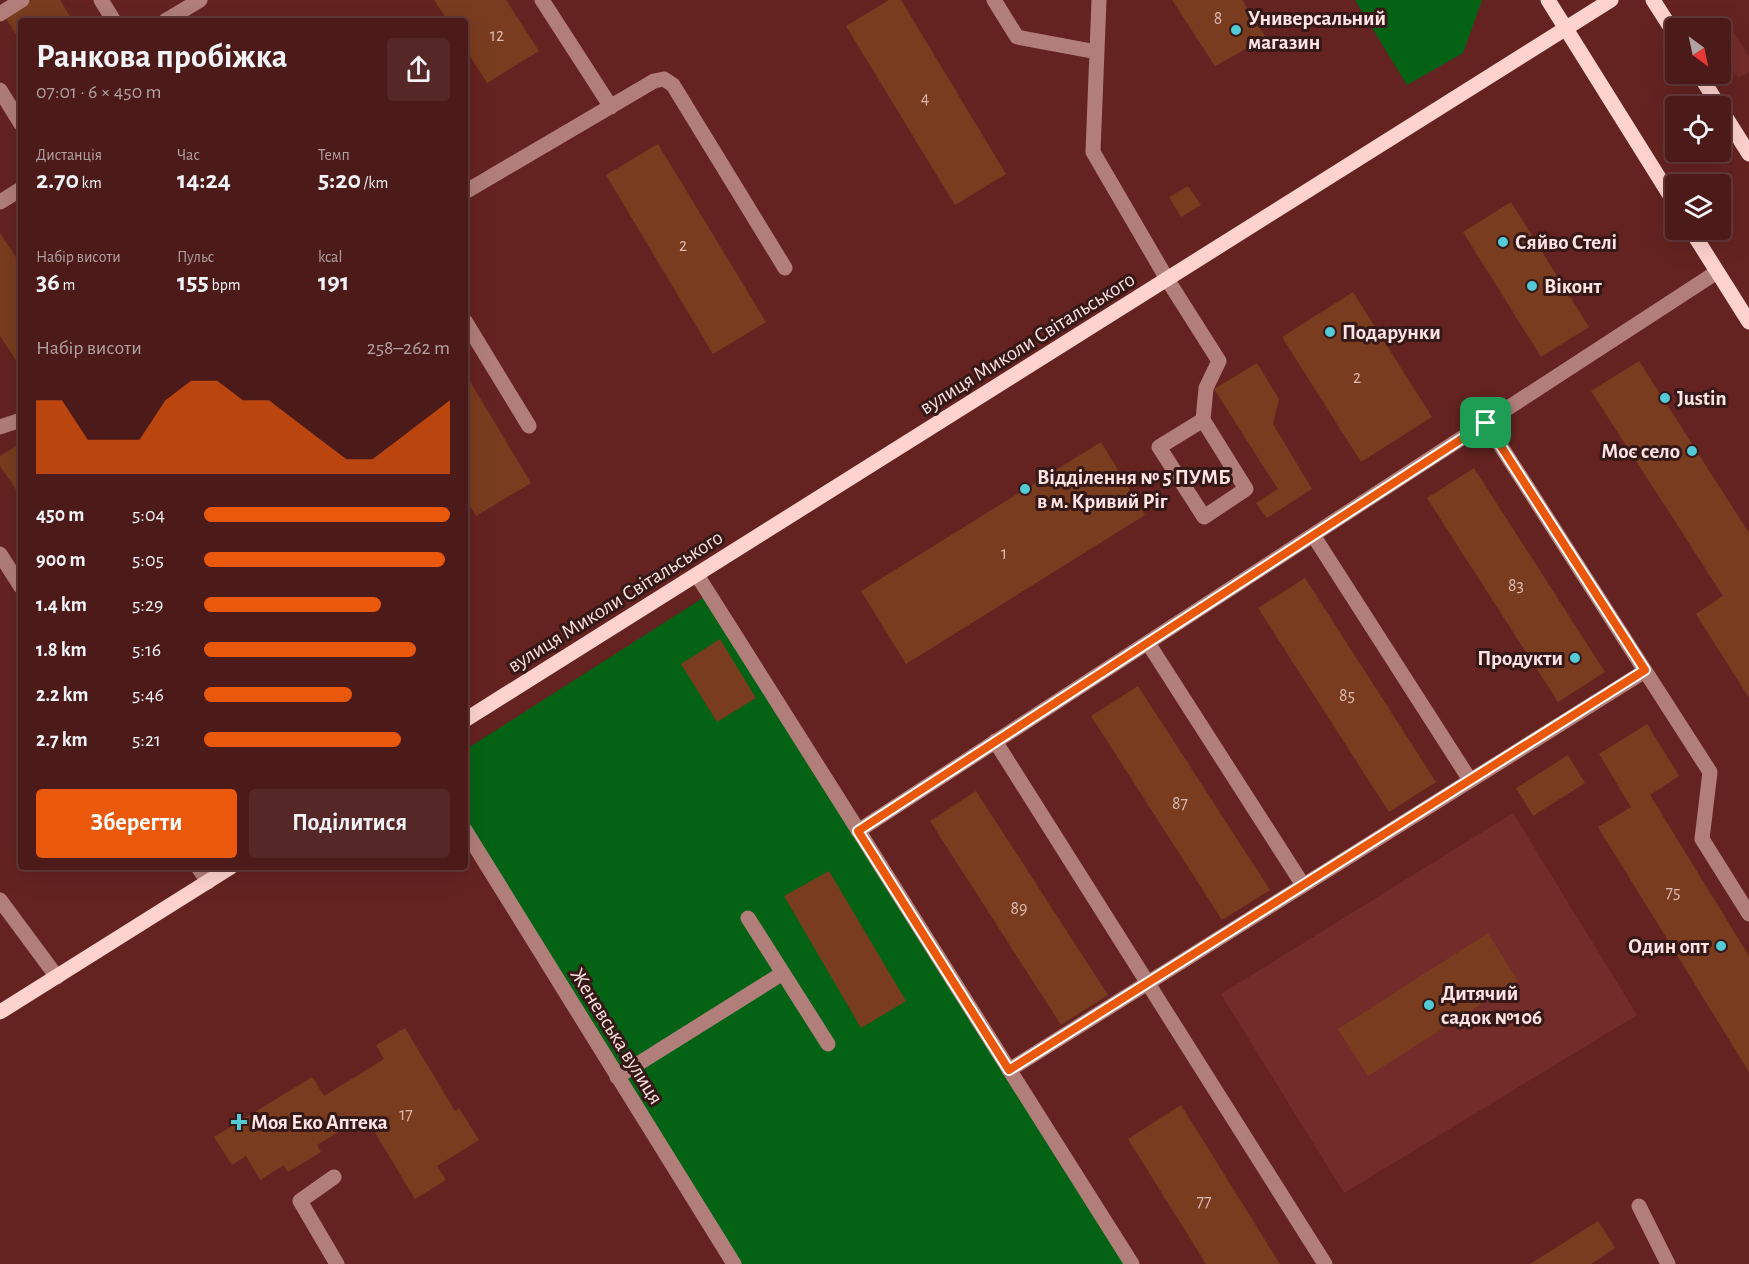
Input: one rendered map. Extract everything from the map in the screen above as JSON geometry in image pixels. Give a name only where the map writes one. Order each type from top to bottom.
[{"type":"main road","points":[[1548,0],[1665,188]]},
{"type":"main road","name":"вулиця Миколи Світальського","points":[[468,718],[1611,0]]},
{"type":"main road","points":[[1653,0],[1665,19]]},
{"type":"main road","points":[[1731,125],[1749,154]]},
{"type":"main road","points":[[1697,240],[1749,322]]},
{"type":"main road","points":[[0,1012],[226,870]]},
{"type":"street","points":[[0,14],[22,0]]},
{"type":"street","points":[[102,0],[112,18]]},
{"type":"street","points":[[170,18],[200,0]]},
{"type":"street","points":[[542,0],[611,107]]},
{"type":"street","points":[[994,0],[1017,37],[1096,52]]},
{"type":"street","points":[[1099,0],[1093,152],[1167,279],[1219,361],[1206,388],[1203,420],[1246,489],[1204,518],[1159,447],[1203,420]]},
{"type":"street","points":[[468,190],[654,81],[664,79],[673,85],[785,268]]},
{"type":"street","points":[[0,90],[18,119]]},
{"type":"street","points":[[0,202],[18,191]]},
{"type":"street","points":[[858,831],[1717,272]]},
{"type":"street","points":[[468,326],[530,426]]},
{"type":"street","points":[[0,427],[18,421]]},
{"type":"street","points":[[1486,423],[1710,772],[1702,839],[1749,914]]},
{"type":"street","points":[[1313,535],[1470,780]]},
{"type":"street","points":[[0,554],[18,582]]},
{"type":"street","points":[[697,575],[1131,1264]]},
{"type":"street","points":[[1148,643],[1303,885]]},
{"type":"street","points":[[1009,1070],[1645,670]]},
{"type":"street","points":[[995,741],[1325,1264]]},
{"type":"street","name":"Женевська вулиця","points":[[468,835],[734,1264]]},
{"type":"street","points":[[200,870],[208,882]]},
{"type":"street","points":[[0,900],[57,977]]},
{"type":"street","points":[[748,918],[828,1044]]},
{"type":"street","points":[[617,1077],[783,973]]},
{"type":"street","points":[[334,1177],[300,1201],[337,1264]]},
{"type":"street","points":[[1639,1206],[1668,1264]]},
{"type":"shaded area","points":[[1731,28],[1749,56],[1749,72],[1738,78],[1731,67]]},
{"type":"shaded area","name":"Дитячий садок №106","points":[[1513,813],[1637,1015],[1344,1193],[1221,994]]},
{"type":"green space","points":[[1355,0],[1482,0],[1463,53],[1407,85]]},
{"type":"green space","points":[[709,594],[1132,1264],[734,1264],[468,835],[468,748]]},
{"type":"building","points":[[32,0],[60,0],[71,18],[18,18],[18,37],[5,17]]},
{"type":"building","points":[[434,0],[506,0],[539,51],[487,83],[468,53],[468,18],[446,18]]},
{"type":"building","points":[[889,0],[901,0],[1006,174],[955,205],[846,26]]},
{"type":"building","points":[[1172,0],[1242,0],[1266,38],[1215,66]]},
{"type":"building","points":[[658,144],[766,322],[713,354],[606,175]]},
{"type":"building","points":[[1188,186],[1201,205],[1181,217],[1169,197]]},
{"type":"building","points":[[1511,202],[1589,327],[1541,357],[1463,232]]},
{"type":"building","points":[[0,233],[18,260],[18,363],[0,336]]},
{"type":"building","points":[[1353,292],[1432,417],[1361,462],[1282,337]]},
{"type":"building","points":[[1639,361],[1749,533],[1749,698],[1696,614],[1723,596],[1591,391]]},
{"type":"building","points":[[1257,363],[1279,399],[1273,424],[1312,489],[1267,518],[1256,503],[1278,489],[1214,389]]},
{"type":"building","points":[[468,378],[531,483],[476,516],[468,503]]},
{"type":"building","points":[[1101,442],[1145,515],[906,664],[861,591]]},
{"type":"building","points":[[18,445],[18,493],[0,466],[0,456]]},
{"type":"building","points":[[1474,468],[1605,672],[1558,702],[1427,498]]},
{"type":"building","points":[[1305,578],[1436,782],[1389,812],[1258,608]]},
{"type":"building","points":[[720,639],[756,698],[717,722],[681,664]]},
{"type":"building","points":[[1138,686],[1270,890],[1222,920],[1091,716]]},
{"type":"building","points":[[1647,724],[1679,776],[1650,795],[1749,956],[1749,1072],[1598,827],[1631,807],[1599,754]]},
{"type":"building","points":[[1568,755],[1585,783],[1533,816],[1516,788]]},
{"type":"building","points":[[976,791],[1108,995],[1061,1025],[930,821]]},
{"type":"building","points":[[829,871],[906,1001],[861,1028],[784,896]]},
{"type":"building","points":[[1488,933],[1518,981],[1368,1076],[1338,1029]]},
{"type":"building","points":[[405,1028],[455,1111],[459,1108],[479,1140],[437,1166],[446,1180],[415,1199],[365,1116],[317,1145],[321,1152],[288,1172],[284,1165],[260,1180],[246,1156],[232,1165],[214,1137],[312,1077],[324,1096],[384,1059],[376,1045]]},
{"type":"building","points":[[1181,1105],[1280,1264],[1206,1264],[1128,1139]]},
{"type":"building","points":[[1598,1221],[1615,1248],[1591,1264],[1530,1264]]},
{"type":"place","name":"Универсальний магазин","points":[[1236,30]]},
{"type":"place","name":"Сяйво Стелі","points":[[1503,242]]},
{"type":"place","name":"Віконт","points":[[1532,286]]},
{"type":"place","name":"Подарунки","points":[[1330,332]]},
{"type":"place","name":"Justin","points":[[1665,398]]},
{"type":"place","name":"Моє село","points":[[1692,451]]},
{"type":"place","name":"Відділення № 5 ПУМБ в м. Кривий Ріг","points":[[1025,489]]},
{"type":"place","name":"Продукти","points":[[1575,658]]},
{"type":"place","name":"Один опт","points":[[1721,946]]},
{"type":"place","name":"Дитячий садок №106","points":[[1429,1005]]},
{"type":"place","name":"Моя Еко Аптека","points":[[239,1122]]},
{"type":"route","points":[[1486,423],[1645,670],[1009,1070],[858,831],[1486,423]]}]
